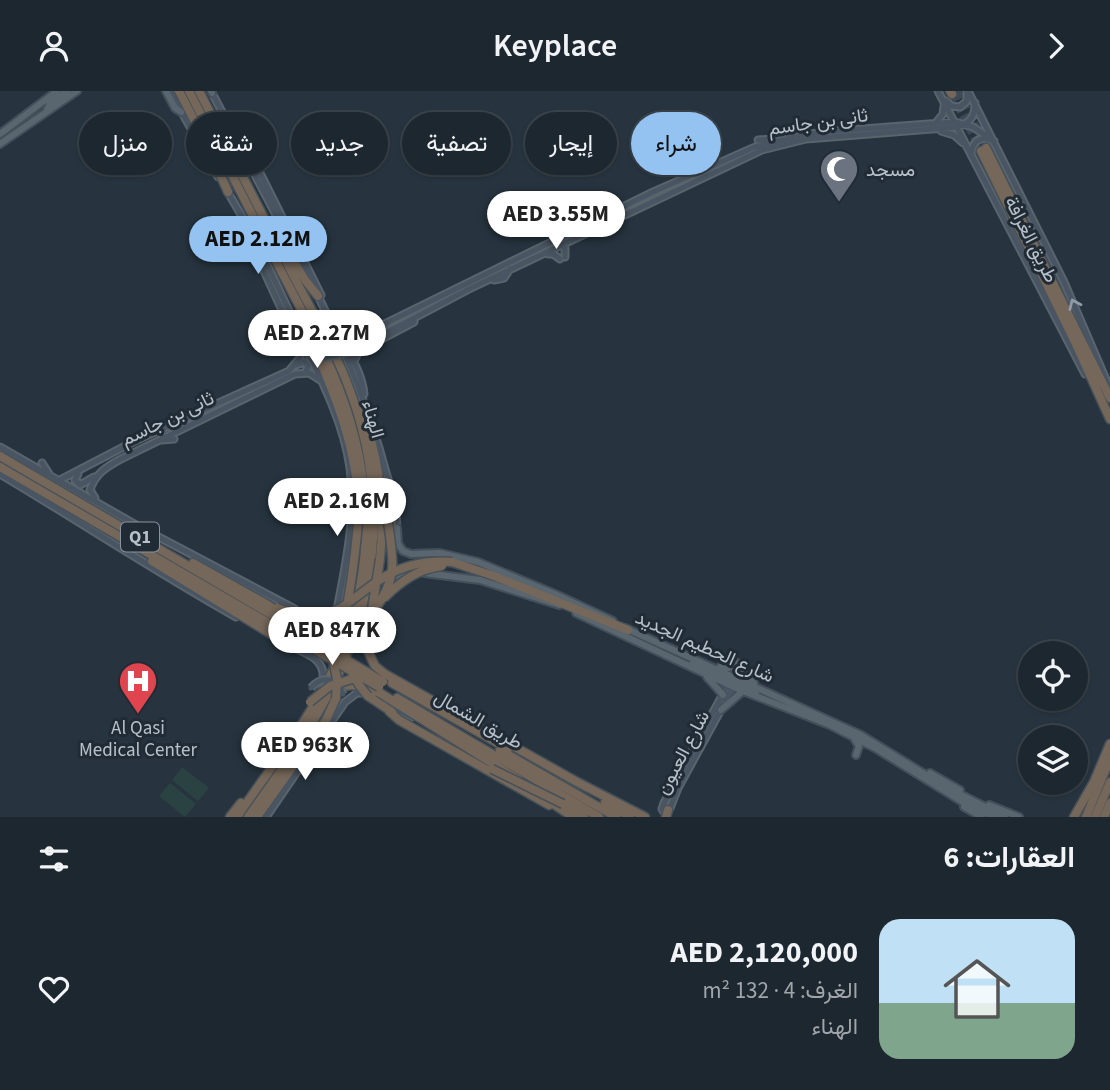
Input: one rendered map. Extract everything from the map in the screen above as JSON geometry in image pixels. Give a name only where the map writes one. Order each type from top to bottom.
[{"type":"highway","points":[[179,91],[228,192]]},
{"type":"highway","name":"الهناء","points":[[189,91],[340,392],[354,433],[364,481],[367,539],[362,596]]},
{"type":"highway","name":"الهناء","points":[[199,91],[345,379],[362,432],[375,502],[373,545],[362,596],[342,659]]},
{"type":"highway","name":"طريق الغرافة","points":[[984,149],[1106,399],[1110,419]]},
{"type":"highway","points":[[270,228],[277,233],[305,280],[318,296]]},
{"type":"highway","points":[[306,320],[307,330],[337,400],[353,455],[358,538],[343,633],[348,665],[359,684],[389,711],[500,774],[584,817]]},
{"type":"highway","points":[[345,379],[353,390],[369,430],[381,486],[392,563],[390,580],[378,606]]},
{"type":"highway","name":"طريق الشمال","points":[[4,454],[277,622]]},
{"type":"highway","name":"طريق الشمال","points":[[0,467],[385,681],[616,817]]},
{"type":"highway","points":[[381,486],[380,559],[366,646],[385,681]]},
{"type":"highway","points":[[355,498],[363,528],[357,584],[362,596],[372,585],[390,533],[393,495]]},
{"type":"highway","points":[[62,502],[66,509],[276,637],[303,648],[332,645],[358,629],[408,577],[432,567],[452,564],[559,605]]},
{"type":"highway","points":[[165,551],[180,555],[272,607],[319,639],[334,665],[339,696],[326,720],[252,816]]},
{"type":"highway","points":[[272,607],[301,615],[326,614],[341,609],[378,582],[405,567],[426,562],[452,564],[495,576],[628,630]]},
{"type":"highway","points":[[237,817],[342,659]]},
{"type":"highway","points":[[252,816],[316,715],[342,659]]},
{"type":"highway","points":[[230,817],[310,702],[330,686],[348,679],[373,677],[629,812],[644,817]]},
{"type":"highway","name":"طريق الشمال","points":[[385,681],[512,775],[600,817]]},
{"type":"highway","points":[[252,816],[332,697],[342,687],[353,685],[369,688],[562,806],[573,817]]},
{"type":"highway","points":[[389,711],[399,720],[512,775],[538,800],[566,817]]},
{"type":"highway","points":[[1075,817],[1110,744]]},
{"type":"highway","points":[[1075,817],[1110,759]]},
{"type":"highway","points":[[1086,817],[1110,759]]},
{"type":"highway","points":[[265,817],[297,761]]},
{"type":"highway","points":[[1095,817],[1110,782]]},
{"type":"highway","points":[[1104,817],[1110,803]]},
{"type":"main road","points":[[0,132],[57,91]]},
{"type":"main road","points":[[47,111],[50,103],[67,91]]},
{"type":"main road","points":[[0,144],[77,91]]},
{"type":"main road","points":[[168,91],[175,108],[181,112]]},
{"type":"main road","points":[[939,92],[951,106],[958,107],[967,101],[967,91]]},
{"type":"main road","name":"طريق الغرافة","points":[[967,91],[1064,282],[1110,389]]},
{"type":"main road","name":"الهناء","points":[[211,92],[222,112]]},
{"type":"main road","points":[[939,92],[944,113],[935,127],[954,135],[969,152],[978,140],[984,138],[994,141]]},
{"type":"main road","name":"طريق الغرافة","points":[[939,92],[1094,391],[1106,399]]},
{"type":"main road","points":[[975,103],[975,113],[967,124],[994,141]]},
{"type":"main road","name":"الهناء","points":[[181,112],[258,247],[323,382],[346,447],[355,498],[335,632],[341,640],[353,642],[361,636],[384,595],[397,528],[393,495],[364,401],[318,296],[255,175]]},
{"type":"main road","name":"ثانى بن جاسم","points":[[354,339],[489,274],[536,258],[762,150],[806,139],[967,124]]},
{"type":"main road","name":"ثانى بن جاسم","points":[[721,162],[776,141],[823,132],[935,127]]},
{"type":"main road","points":[[758,140],[776,141]]},
{"type":"main road","points":[[753,157],[762,150]]},
{"type":"main road","points":[[261,175],[354,361],[363,384],[364,401]]},
{"type":"main road","name":"ثانى بن جاسم","points":[[258,247],[258,257],[264,271],[291,330],[303,349],[318,357],[338,356],[360,348],[510,269],[540,247],[690,175]]},
{"type":"main road","points":[[555,249],[558,242],[626,209],[635,200]]},
{"type":"main road","points":[[505,260],[516,263],[550,254],[563,258],[570,237],[591,226]]},
{"type":"main road","points":[[536,258],[543,251],[540,247]]},
{"type":"main road","points":[[489,274],[492,267]]},
{"type":"main road","points":[[340,336],[346,340],[354,339],[352,348],[360,348],[354,361]]},
{"type":"main road","points":[[295,365],[305,345]]},
{"type":"main road","points":[[295,365],[300,362],[306,364],[308,366],[305,373],[316,376],[323,382]]},
{"type":"main road","name":"ثانى بن جاسم","points":[[58,481],[133,442],[286,373],[295,365]]},
{"type":"main road","name":"ثانى بن جاسم","points":[[98,474],[121,459],[255,392],[295,374],[305,373]]},
{"type":"main road","points":[[251,400],[255,392]]},
{"type":"main road","points":[[159,440],[174,439]]},
{"type":"main road","name":"طريق الشمال","points":[[0,447],[4,454],[229,574]]},
{"type":"main road","points":[[4,454],[17,450]]},
{"type":"main road","points":[[96,462],[76,476],[75,480],[82,485],[98,474]]},
{"type":"main road","points":[[43,463],[50,477]]},
{"type":"main road","points":[[0,474],[159,572],[280,642],[310,655],[325,657],[332,653],[333,642],[328,634],[292,608],[229,574]]},
{"type":"main road","points":[[98,474],[90,490],[101,504]]},
{"type":"main road","points":[[397,528],[399,547],[411,554]]},
{"type":"main road","points":[[135,551],[159,572]]},
{"type":"main road","name":"شارع الحطيم الجديد","points":[[411,554],[440,553],[478,562],[597,612],[628,630],[707,665],[733,681],[743,691],[830,725],[874,748],[961,801],[1001,817]]},
{"type":"main road","points":[[411,554],[405,557],[402,564],[406,570],[417,573]]},
{"type":"main road","name":"شارع الحطيم الجديد","points":[[388,577],[441,573],[473,578],[559,605],[700,672],[764,690],[886,748],[944,786],[1001,817]]},
{"type":"main road","points":[[229,574],[261,587],[310,614],[326,613],[339,603]]},
{"type":"main road","points":[[277,760],[317,694],[324,677],[321,665],[310,655]]},
{"type":"main road","points":[[673,657],[766,695],[779,697]]},
{"type":"main road","points":[[707,665],[727,668],[739,666],[749,679],[764,690]]},
{"type":"main road","points":[[700,672],[718,687],[723,695]]},
{"type":"main road","points":[[311,688],[321,680],[330,680],[339,685],[340,708]]},
{"type":"main road","name":"شارع العيون","points":[[733,681],[721,710],[678,787],[667,814],[663,811],[664,803],[733,681]]},
{"type":"main road","points":[[721,710],[743,691]]},
{"type":"main road","points":[[265,817],[340,708],[352,696],[365,692],[434,727]]},
{"type":"main road","points":[[830,725],[858,742],[856,755]]},
{"type":"main road","points":[[886,748],[965,793],[1019,817]]},
{"type":"main road","points":[[911,771],[931,788],[982,817]]},
{"type":"green space","points":[[182,767],[209,788],[198,801],[172,780]]},
{"type":"green space","points":[[170,783],[196,804],[185,817],[159,796]]},
{"type":"tunnel","points":[[958,91],[986,148]]},
{"type":"tunnel","points":[[952,94],[981,151]]},
{"type":"place","name":"مسجد","points":[[839,203]]},
{"type":"place","name":"Al Qasi Medical Center","points":[[138,715]]}]
